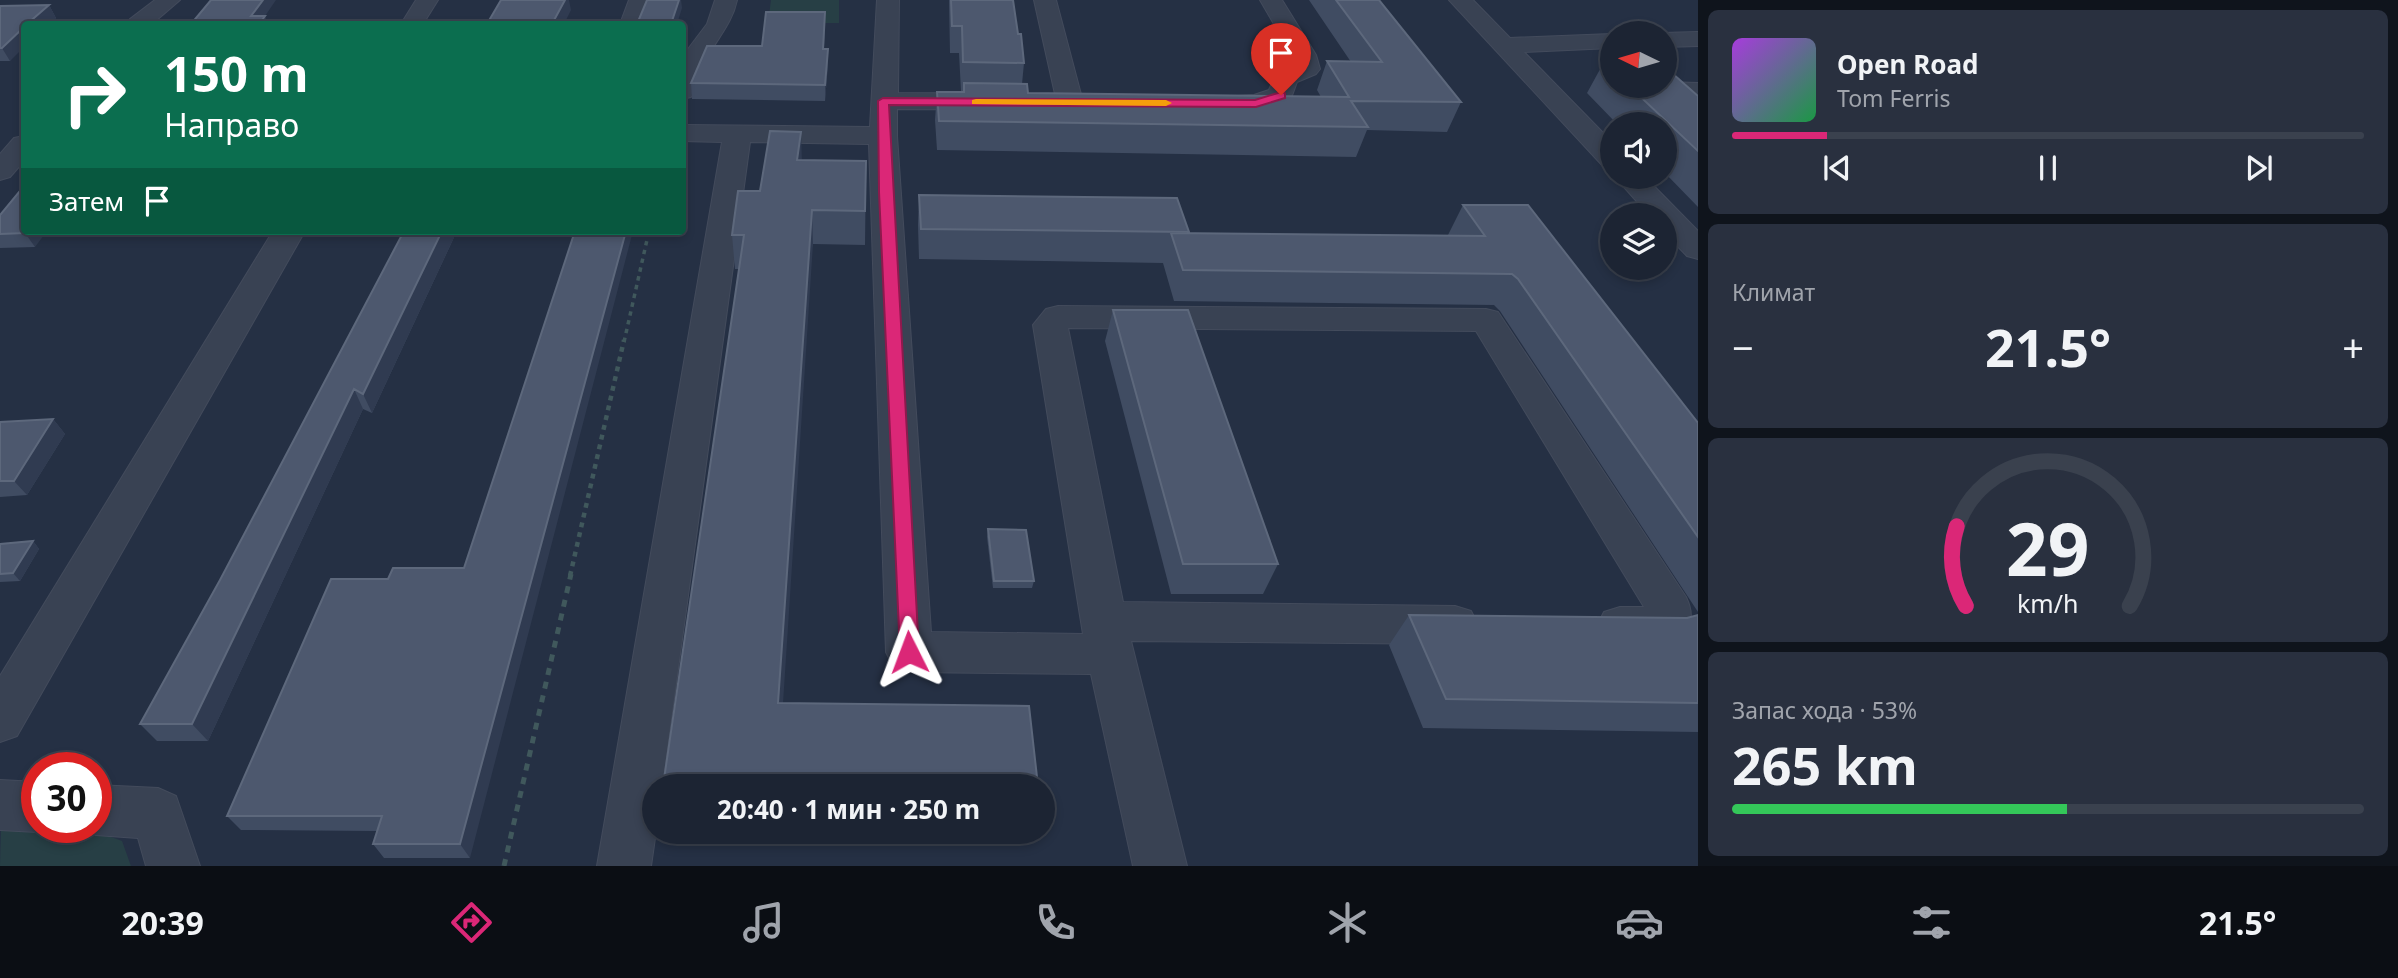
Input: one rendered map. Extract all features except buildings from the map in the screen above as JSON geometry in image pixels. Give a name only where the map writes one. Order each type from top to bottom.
[{"type":"street","points":[[142,21],[169,0]]},
{"type":"street","points":[[414,21],[427,0]]},
{"type":"street","points":[[633,21],[640,0]]},
{"type":"street","points":[[686,81],[697,54],[712,37],[722,19],[726,0]]},
{"type":"street","points":[[888,0],[883,118],[909,652],[1107,637],[1493,625]]},
{"type":"street","points":[[1045,0],[1070,103]]},
{"type":"street","points":[[1203,103],[1268,101],[1281,95],[1285,78],[1307,69],[1304,55],[1271,0]]},
{"type":"street","points":[[1460,0],[1600,147]]},
{"type":"street","points":[[1677,40],[1698,39]]},
{"type":"street","points":[[1503,46],[1600,45]]},
{"type":"street","points":[[1677,91],[1698,91]]},
{"type":"street","points":[[686,133],[737,134],[883,118],[1097,103]]},
{"type":"street","points":[[624,866],[737,134]]},
{"type":"street","points":[[0,171],[21,147]]},
{"type":"street","points":[[1640,189],[1698,249]]},
{"type":"street","points":[[0,720],[287,235]]},
{"type":"street","points":[[1160,866],[1107,637],[1050,325],[1058,317],[1486,320],[1670,610],[1669,621],[1656,626],[1574,626]]},
{"type":"street","points":[[0,806],[21,807]]},
{"type":"street","points":[[112,811],[159,814],[173,866]]},
{"type":"path","points":[[504,866],[648,235]]},
{"type":"green space","points":[[771,0],[839,0],[839,23],[768,23]]},
{"type":"green space","points":[[1,828],[21,828],[21,843],[112,843],[112,837],[122,841],[131,866],[0,866]]},
{"type":"slow traffic","points":[[976,102],[1166,103]]},
{"type":"route","points":[[909,652],[883,101],[1256,103],[1281,95]]}]
